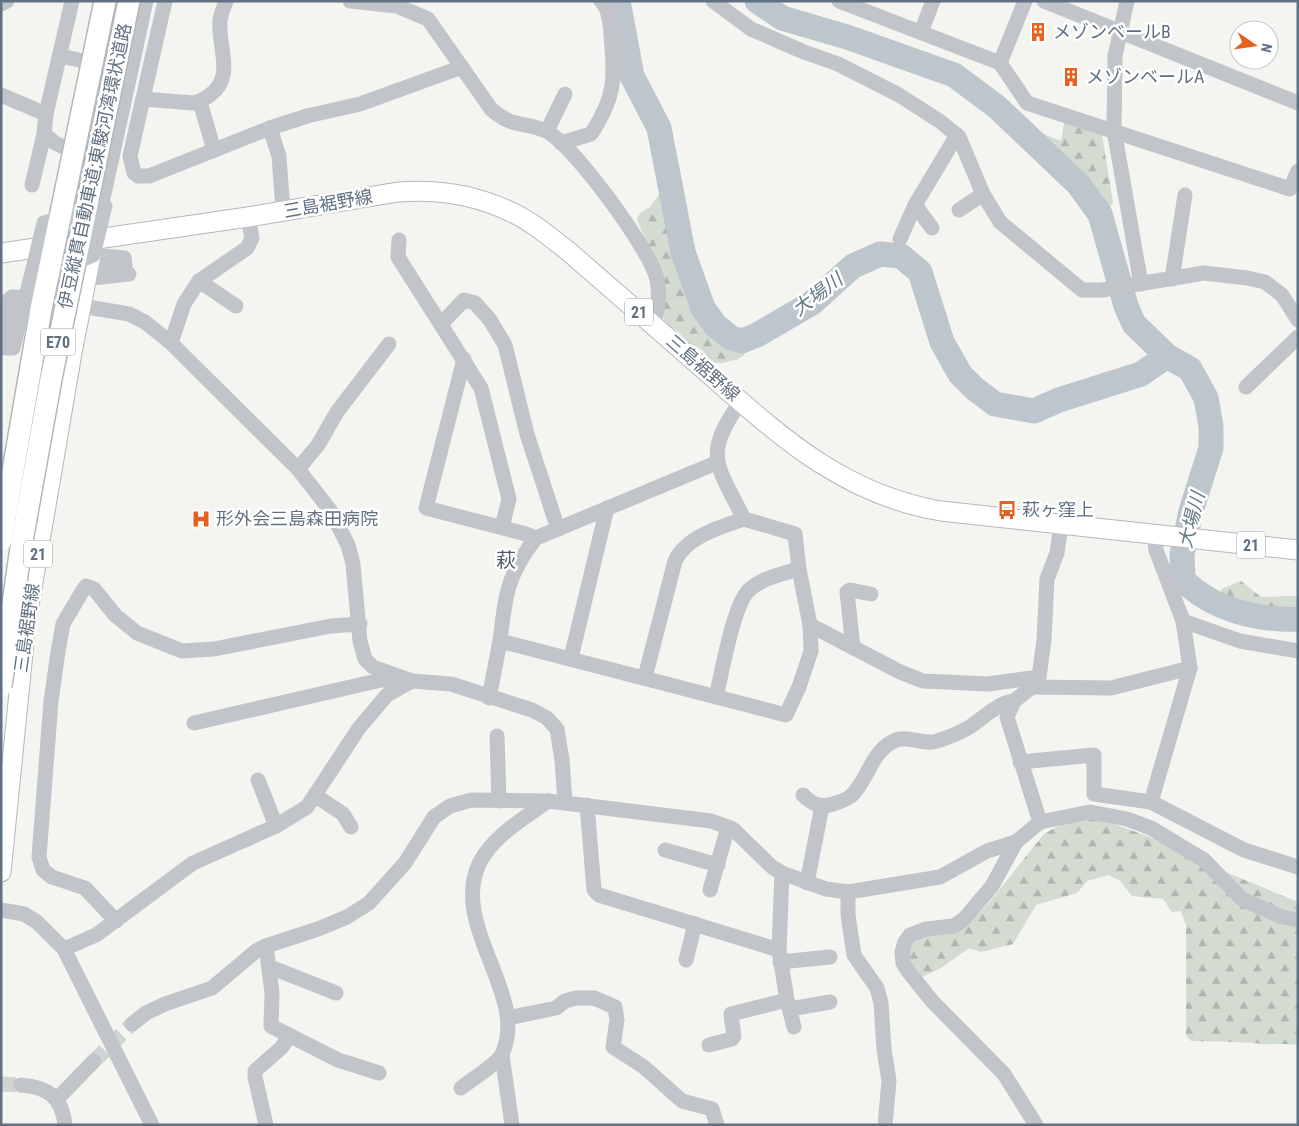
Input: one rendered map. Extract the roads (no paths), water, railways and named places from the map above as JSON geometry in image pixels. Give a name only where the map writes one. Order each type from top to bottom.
[{"type":"highway","name":"伊豆縦貫自動車道;東駿河湾環状道路","points":[[1,540],[40,309],[105,1]]},
{"type":"highway","name":"伊豆縦貫自動車道;東駿河湾環状道路","points":[[1,686],[22,541],[51,380],[136,9]]},
{"type":"main road","name":"三島裾野線","points":[[1,253],[60,244],[94,247],[248,217],[420,190],[442,191],[490,203],[512,212],[568,251],[740,401],[814,460],[838,475],[881,495],[924,508],[1061,525],[1298,550]]},
{"type":"main road","points":[[2,510],[60,244]]},
{"type":"main road","name":"三島裾野線","points":[[1,872],[26,623],[80,306],[94,247]]},
{"type":"street","points":[[1,4],[7,1]]},
{"type":"street","points":[[32,185],[72,1]]},
{"type":"street","points":[[60,244],[101,65],[113,1]]},
{"type":"street","points":[[94,247],[136,9],[146,1]]},
{"type":"street","points":[[165,1],[130,156],[134,173],[138,176],[149,176],[270,128],[307,116],[360,104],[462,67]]},
{"type":"street","points":[[143,99],[168,103],[200,102],[217,90],[223,77],[224,57],[220,20],[226,1]]},
{"type":"street","points":[[350,1],[397,6],[428,19],[491,109],[502,118],[514,124],[547,132],[561,143],[614,202],[655,273],[659,303],[654,326]]},
{"type":"street","points":[[561,143],[591,134],[605,109],[611,93],[615,73],[610,25],[606,6],[602,1]]},
{"type":"street","points":[[713,1],[751,29],[804,52],[838,64],[899,96],[957,135],[983,194],[1000,222],[1082,290],[1102,290],[1204,274],[1264,282],[1282,295],[1298,320]]},
{"type":"street","points":[[839,1],[1000,63],[1027,103],[1114,130],[1290,190],[1298,171]]},
{"type":"street","points":[[921,32],[933,1]]},
{"type":"street","points":[[1000,63],[1025,1]]},
{"type":"street","points":[[1044,1],[1298,103]]},
{"type":"street","points":[[1127,1],[1115,56],[1114,130],[1142,284]]},
{"type":"street","points":[[136,9],[161,21]]},
{"type":"street","points":[[61,56],[101,65]]},
{"type":"street","points":[[547,132],[565,94]]},
{"type":"street","points":[[1,95],[46,114]]},
{"type":"street","points":[[200,102],[214,150]]},
{"type":"street","points":[[270,128],[279,156],[283,212]]},
{"type":"street","points":[[44,134],[55,143],[81,155]]},
{"type":"street","points":[[900,239],[914,205],[957,135]]},
{"type":"street","points":[[959,210],[983,194]]},
{"type":"street","points":[[1172,279],[1185,194]]},
{"type":"street","points":[[14,303],[5,348],[13,348],[44,223],[109,200],[94,247],[30,281]]},
{"type":"street","points":[[914,205],[932,228]]},
{"type":"street","points":[[171,343],[184,304],[200,281],[247,248],[252,238],[248,217]]},
{"type":"street","points":[[399,240],[398,257],[442,323],[480,388],[509,499],[502,527]]},
{"type":"street","points":[[94,247],[124,258],[125,266],[91,273],[92,278],[129,274]]},
{"type":"street","points":[[200,281],[236,306]]},
{"type":"street","points":[[1,318],[5,303],[12,297],[48,300]]},
{"type":"street","points":[[442,323],[464,300],[470,301],[490,320],[505,345],[527,434],[558,529]]},
{"type":"street","points":[[80,306],[129,314],[145,322],[171,343],[298,469],[330,510],[348,544],[353,564],[360,624],[360,641],[365,659],[373,667],[412,681]]},
{"type":"street","points":[[1246,387],[1298,337]]},
{"type":"street","points":[[298,469],[318,445],[337,412],[389,344]]},
{"type":"street","points":[[464,359],[426,508],[502,527],[536,538]]},
{"type":"street","points":[[740,401],[722,430],[717,443],[716,463],[744,519]]},
{"type":"street","points":[[489,698],[500,640],[506,591],[520,558],[536,538],[716,463]]},
{"type":"street","points":[[571,658],[607,508]]},
{"type":"street","points":[[500,640],[786,715],[799,687],[809,658],[810,625],[799,569],[795,534],[744,519],[689,543],[680,551],[645,677]]},
{"type":"street","points":[[1040,822],[1007,717],[1014,701],[1035,682],[1047,579],[1058,553],[1061,525]]},
{"type":"street","points":[[1151,802],[1190,668],[1183,621],[1156,550],[1157,535]]},
{"type":"street","points":[[716,697],[742,598],[757,584],[778,574],[799,569]]},
{"type":"street","points":[[116,921],[85,888],[64,882],[48,874],[44,870],[39,857],[50,710],[58,652],[63,624],[86,586],[94,589],[115,615],[137,634],[182,651],[214,649],[331,626],[360,624]]},
{"type":"street","points":[[853,648],[847,592],[850,590],[871,594]]},
{"type":"street","points":[[1183,621],[1240,641],[1298,651]]},
{"type":"street","points":[[810,625],[853,648],[923,681],[988,684],[1035,682],[1111,688],[1190,668]]},
{"type":"street","points":[[194,723],[381,680],[451,684],[489,698],[532,710],[548,718],[557,730],[562,760],[565,802]]},
{"type":"street","points":[[64,950],[96,935],[193,863],[276,826],[307,807],[316,796],[358,728],[387,696],[412,681]]},
{"type":"street","points":[[803,795],[809,801],[822,806],[852,796],[871,765],[891,742],[906,738],[927,743],[938,741],[968,728],[1004,703],[1014,701]]},
{"type":"street","points":[[497,736],[499,801]]},
{"type":"street","points":[[1020,762],[1094,755],[1093,813]]},
{"type":"street","points":[[258,780],[276,826]]},
{"type":"street","points":[[1094,794],[1151,802],[1244,850],[1298,868]]},
{"type":"street","points":[[316,796],[343,814],[351,827]]},
{"type":"street","points":[[132,1024],[165,1004],[212,988],[256,951],[266,946],[318,930],[347,917],[369,903],[405,863],[434,817],[450,806],[471,800],[565,802],[711,821],[733,830],[772,867],[782,873],[807,883],[848,892],[940,877],[987,851],[1016,842]]},
{"type":"street","points":[[512,1125],[502,1056],[508,1033],[508,1018],[478,929],[473,906],[474,884],[480,862],[493,844],[548,801]]},
{"type":"street","points":[[587,805],[596,892],[599,895],[695,924],[780,956],[830,957]]},
{"type":"street","points":[[807,883],[822,806]]},
{"type":"street","points":[[1036,1125],[1004,1074],[932,1001],[908,972],[903,963],[902,952],[905,942],[910,935],[926,929],[954,926],[964,919],[992,886],[1016,842],[1040,822],[1068,815],[1093,813],[1127,819],[1151,828],[1204,860],[1242,899],[1282,917],[1298,920]]},
{"type":"street","points":[[710,890],[728,827]]},
{"type":"street","points":[[665,850],[718,865]]},
{"type":"street","points":[[782,873],[780,956],[788,1005],[794,1026]]},
{"type":"street","points":[[848,892],[852,947],[857,960],[877,988],[881,1003],[884,1049],[890,1081],[885,1125]]},
{"type":"street","points":[[1,910],[24,914],[37,922],[64,950],[152,1125]]},
{"type":"street","points":[[686,960],[695,924]]},
{"type":"street","points":[[266,946],[270,967],[271,1026],[338,1060],[379,1072]]},
{"type":"street","points":[[270,967],[336,993]]},
{"type":"street","points":[[508,1018],[556,1008],[564,1001],[576,998],[594,998],[615,1007],[617,1020],[613,1047],[644,1067],[682,1102],[712,1109],[717,1125]]},
{"type":"street","points":[[710,1045],[732,1039],[734,1036],[731,1014],[788,1005],[830,1002]]},
{"type":"street","points":[[266,1125],[255,1071],[281,1048],[290,1036]]},
{"type":"street","points":[[876,1069],[878,1051],[884,1049]]},
{"type":"street","points":[[462,1088],[502,1056]]},
{"type":"street","points":[[57,1100],[94,1061]]},
{"type":"street","points":[[21,1085],[41,1087],[57,1100],[65,1125]]},
{"type":"waterway","name":"大場川","points":[[618,1],[632,76],[659,128],[683,252],[703,308],[715,325],[731,338],[742,341],[757,335],[812,303],[853,266],[880,254],[901,256],[920,272],[942,342],[960,374],[975,389],[995,404],[1034,411],[1059,400],[1141,374],[1167,356]]},
{"type":"waterway","name":"大場川","points":[[757,1],[782,18],[847,37],[954,75],[997,107],[1078,184],[1100,214],[1126,306],[1134,324],[1167,356],[1190,369],[1206,398],[1211,426],[1211,448],[1191,511],[1182,555],[1183,580],[1207,599],[1221,606],[1267,618],[1298,619]]},
{"type":"tunnel","points":[[94,1061],[132,1024]]},
{"type":"tunnel","points":[[1,1084],[21,1085]]},
{"type":"place","name":"メゾンベールB","points":[[1038,32]]},
{"type":"place","name":"メゾンベールA","points":[[1071,77]]},
{"type":"place","name":"萩ヶ窪上","points":[[1007,510]]},
{"type":"place","name":"形外会三島森田病院","points":[[201,519]]},
{"type":"district","name":"萩","points":[[506,560]]}]
